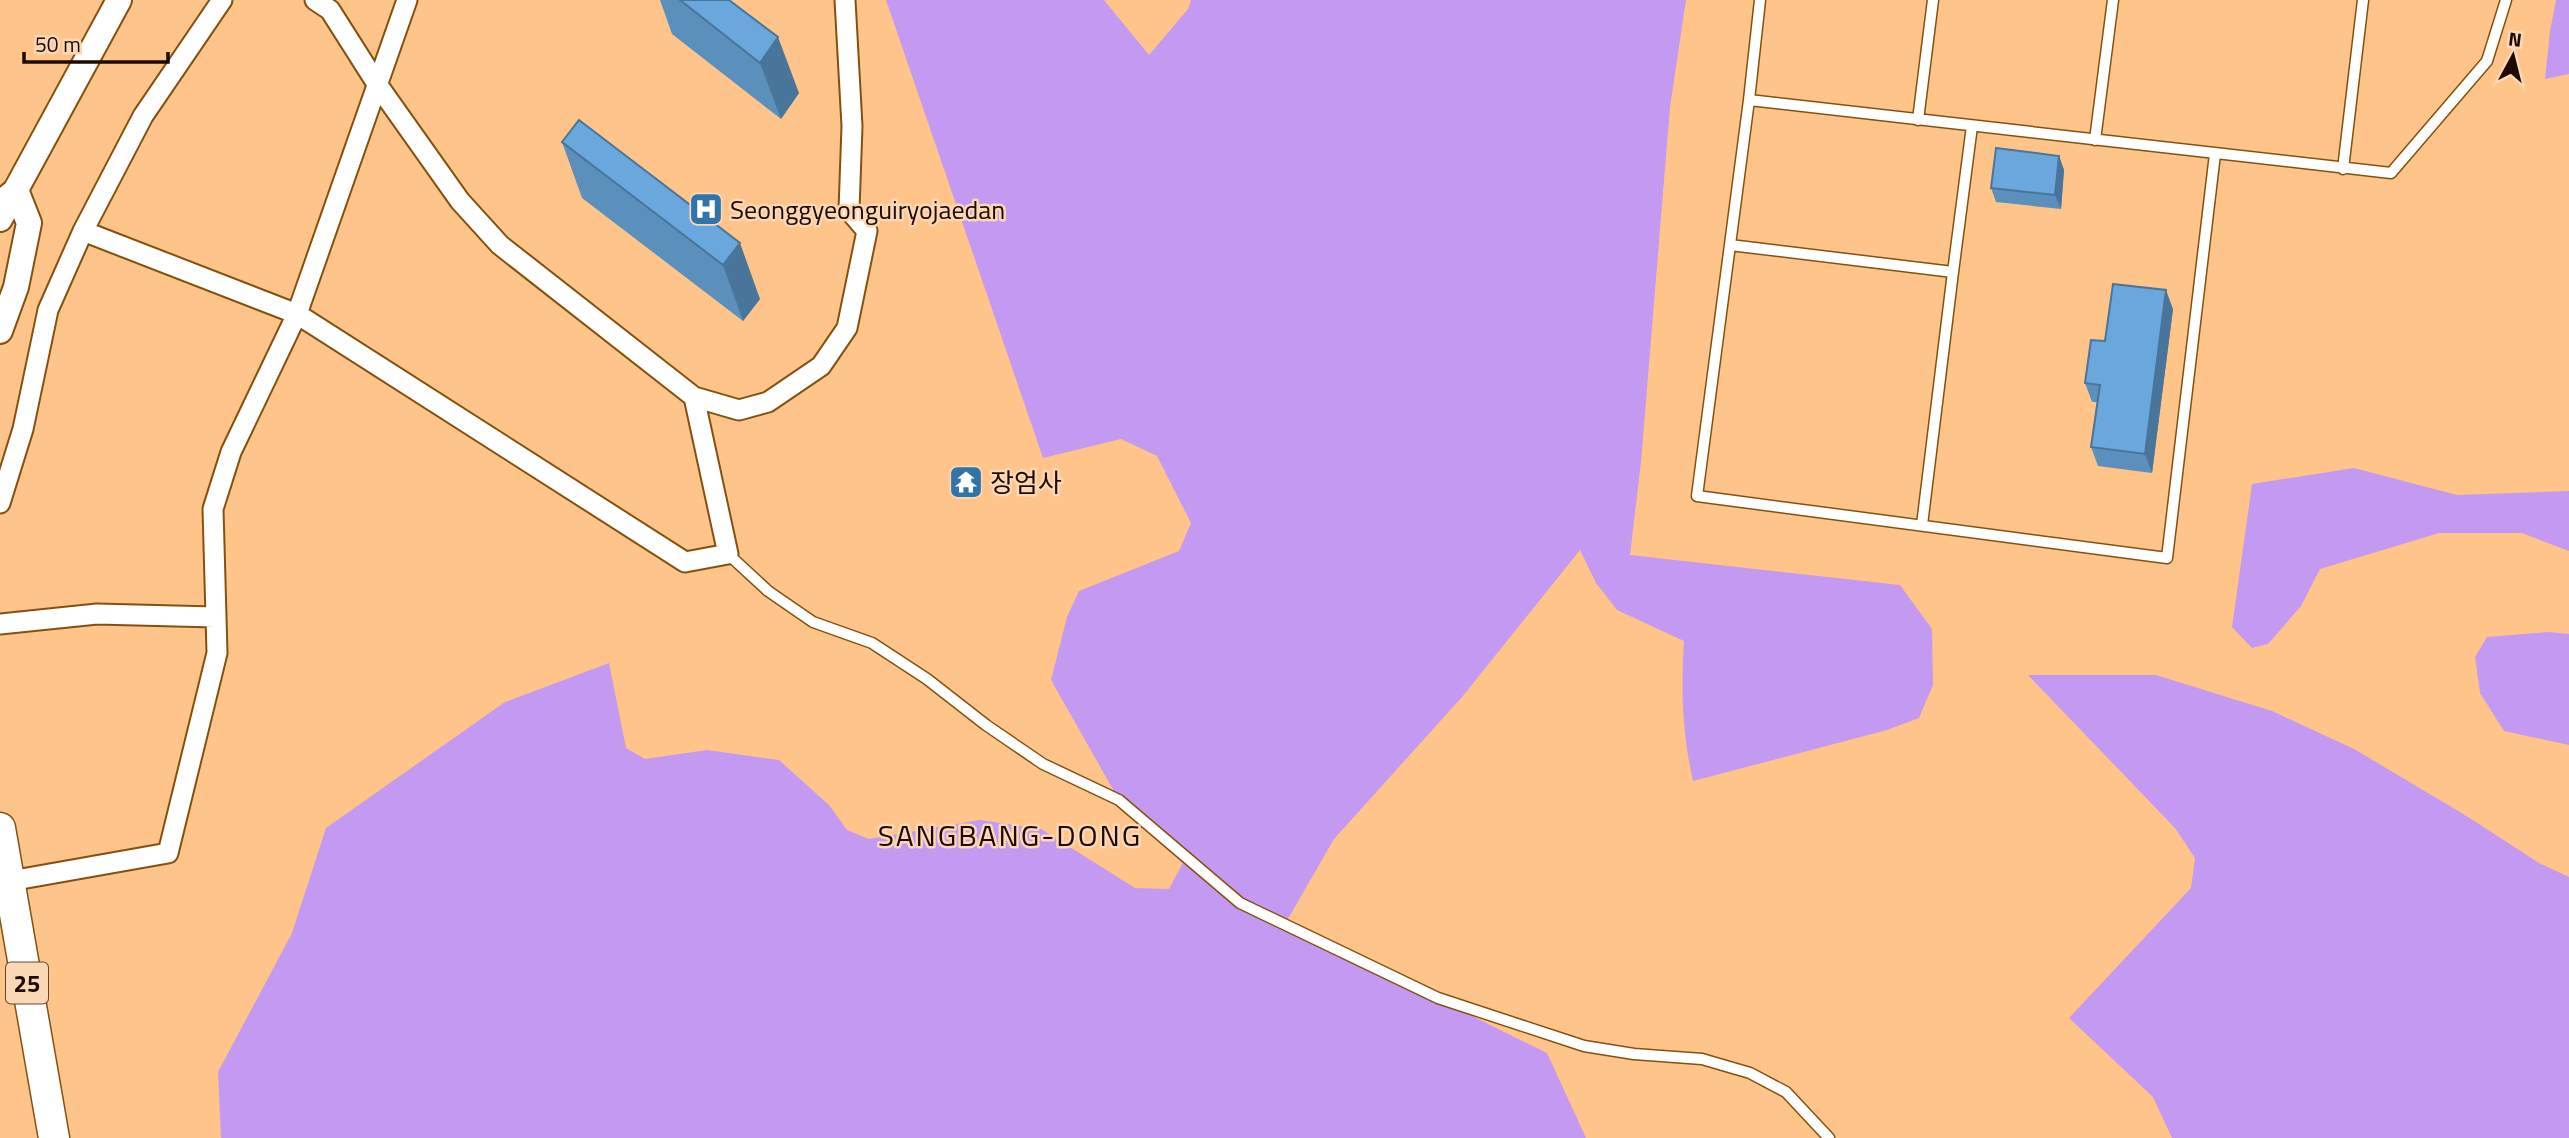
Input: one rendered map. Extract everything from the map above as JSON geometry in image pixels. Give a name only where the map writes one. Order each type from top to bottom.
[{"type":"main road","name":"25","points":[[0,828],[54,1138]]},
{"type":"street","points":[[0,219],[8,197],[119,0]]},
{"type":"street","points":[[0,503],[23,429],[48,310],[83,231],[143,116],[222,0]]},
{"type":"street","points":[[315,0],[330,10],[377,84],[460,201],[500,245],[694,397],[739,410],[768,402],[821,366],[847,328],[867,231],[849,210],[852,125],[845,0]]},
{"type":"street","points":[[10,881],[168,853],[217,653],[213,509],[231,452],[297,314],[407,0]]},
{"type":"street","points":[[0,331],[16,287],[29,223],[8,197]]},
{"type":"street","points":[[83,231],[297,314],[685,562],[728,554],[694,397]]},
{"type":"street","points":[[0,624],[97,614],[215,617]]},
{"type":"lane","points":[[1760,0],[1697,496],[2167,558],[2215,154]]},
{"type":"lane","points":[[1918,120],[1933,0]]},
{"type":"lane","points":[[2095,140],[2113,0]]},
{"type":"lane","points":[[2343,169],[2363,0]]},
{"type":"lane","points":[[1749,100],[2391,173],[2487,61],[2506,0]]},
{"type":"lane","points":[[1922,525],[1972,126]]},
{"type":"lane","points":[[1730,245],[1954,272]]},
{"type":"lane","points":[[728,554],[768,591],[813,622],[872,643],[927,679],[986,725],[1043,764],[1119,800],[1240,903],[1450,1002],[1584,1046],[1634,1055],[1702,1059],[1751,1073],[1786,1092],[1829,1138]]},
{"type":"shaded area","points":[[886,0],[1104,0],[1149,55],[1188,9],[1191,0],[1686,0],[1670,107],[1641,462],[1630,555],[1900,585],[1932,629],[1933,685],[1919,718],[1887,730],[1693,781],[1683,711],[1684,641],[1617,610],[1596,583],[1580,550],[1462,697],[1334,839],[1285,924],[1547,1053],[1586,1138],[221,1138],[218,1072],[292,933],[326,828],[505,702],[609,663],[626,748],[645,759],[707,750],[779,760],[829,805],[847,830],[869,839],[980,820],[1041,829],[1135,888],[1169,889],[1186,857],[1119,800],[1051,680],[1067,617],[1079,591],[1179,551],[1191,523],[1157,456],[1121,439],[1043,458]]},
{"type":"shaded area","points":[[2556,0],[2569,0],[2569,74],[2545,79],[2550,31]]},
{"type":"shaded area","points":[[2354,468],[2457,495],[2569,491],[2569,551],[2522,533],[2439,533],[2320,569],[2301,606],[2268,644],[2252,648],[2232,627],[2252,484]]},
{"type":"shaded area","points":[[2549,632],[2569,634],[2569,745],[2504,731],[2480,693],[2475,657],[2487,637]]},
{"type":"shaded area","points":[[2028,675],[2156,675],[2272,711],[2354,749],[2539,863],[2569,877],[2569,1138],[2172,1138],[2153,1097],[2069,1018],[2191,888],[2195,858],[2175,828]]},
{"type":"building","points":[[680,0],[729,0],[778,37],[760,63]]},
{"type":"building","points":[[579,120],[740,243],[723,265],[562,142]]},
{"type":"building","points":[[1996,148],[2059,156],[2055,195],[1991,188]]},
{"type":"building","points":[[2113,284],[2166,290],[2145,454],[2091,447],[2100,385],[2085,383],[2091,340],[2105,341]]},
{"type":"place","name":"Seonggyeonguiryojaedan","points":[[706,209]]},
{"type":"place","name":"장엄사","points":[[966,482]]},
{"type":"district","name":"SANGBANG-DONG","points":[[1010,835]]}]
